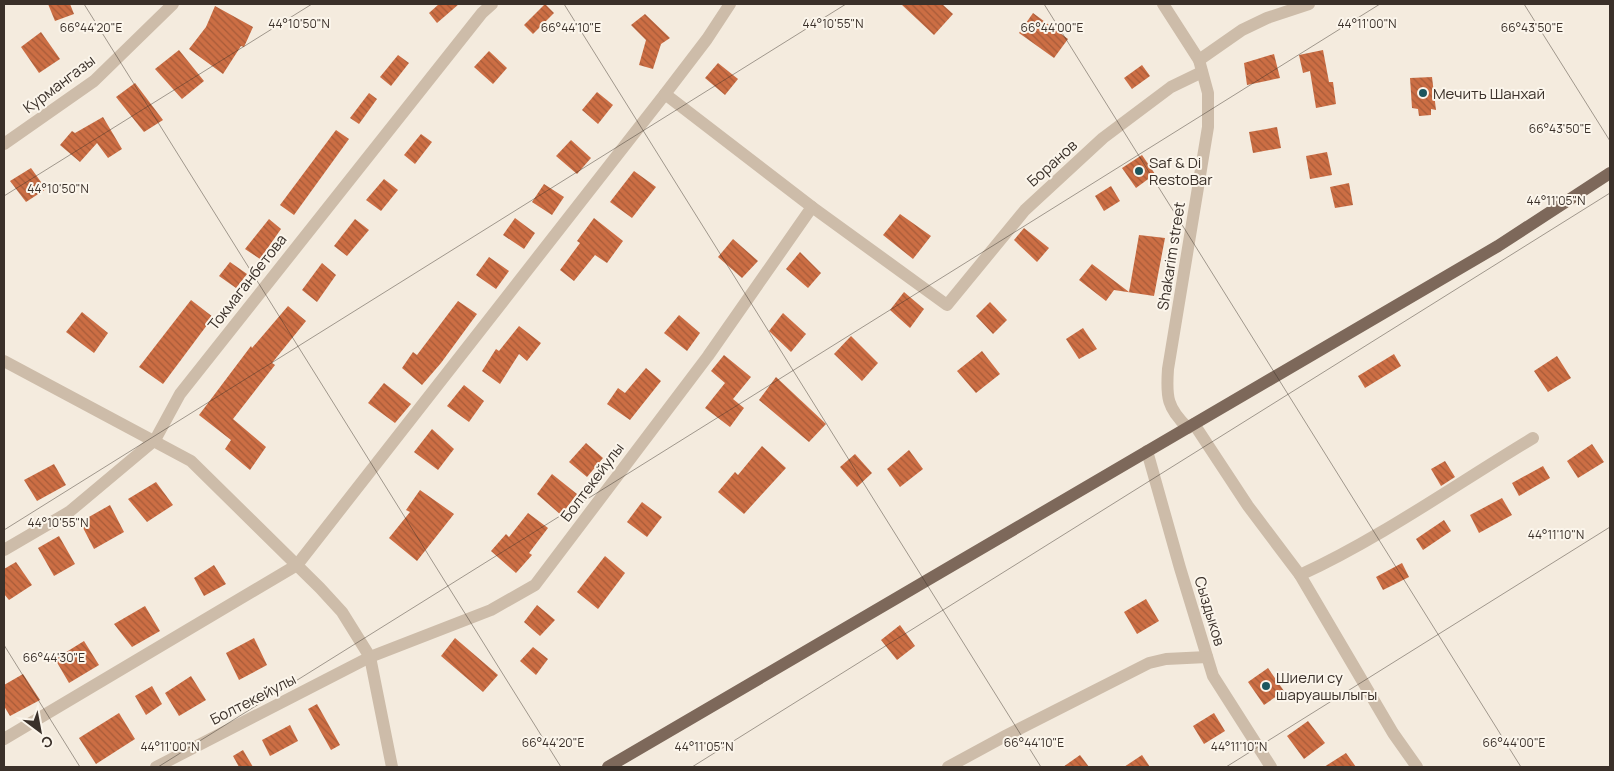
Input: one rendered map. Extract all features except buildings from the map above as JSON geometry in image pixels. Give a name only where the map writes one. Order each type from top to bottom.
[{"type":"main road","points":[[608,767],[1498,246],[1610,173]]},
{"type":"street","name":"Курмангазы","points":[[4,144],[94,81],[173,4]]},
{"type":"street","name":"Токмаганбетова","points":[[4,550],[69,512],[155,440],[180,394],[396,120],[482,13],[492,4]]},
{"type":"street","points":[[4,739],[297,565],[665,94],[730,4]]},
{"type":"street","name":"Shakarim street","points":[[1163,4],[1201,66],[1208,93],[1208,127],[1168,369],[1166,391],[1170,407],[1191,426],[1300,575],[1393,733],[1417,767]]},
{"type":"street","name":"Боранов","points":[[812,207],[947,305],[1025,210],[1104,138],[1201,66],[1242,30],[1267,18],[1309,4]]},
{"type":"street","points":[[665,94],[812,207]]},
{"type":"street","name":"Болтекейулы","points":[[156,767],[370,657],[491,610],[534,585],[708,356],[812,207]]},
{"type":"street","points":[[9,363],[155,440],[190,461],[297,565],[342,612],[370,657],[392,767]]},
{"type":"street","points":[[1300,575],[1326,563],[1374,535],[1532,438]]},
{"type":"street","name":"Сыздыков","points":[[1147,451],[1213,676],[1271,767]]},
{"type":"street","points":[[948,767],[1149,663],[1166,659],[1207,657]]},
{"type":"place","name":"Мечить Шанхай","points":[[1423,93]]},
{"type":"place","name":"Saf & Di RestoBar","points":[[1139,171]]},
{"type":"place","name":"Шиели су шаруашылыгы","points":[[1266,686]]}]
